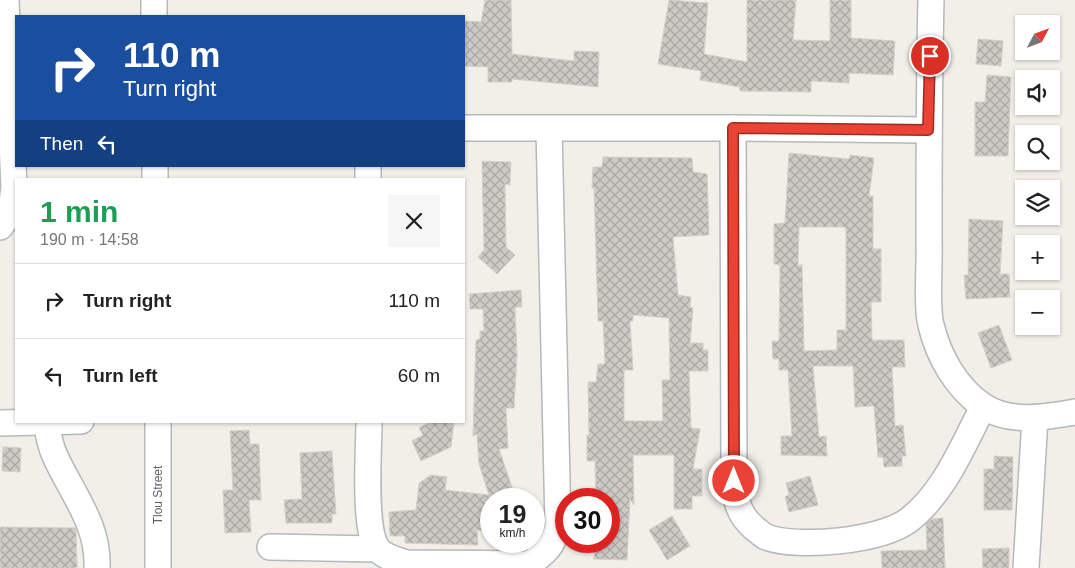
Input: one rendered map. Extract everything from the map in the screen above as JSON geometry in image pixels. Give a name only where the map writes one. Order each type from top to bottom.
[{"type":"street","points":[[0,228],[11,212],[14,186],[6,0]]},
{"type":"street","points":[[154,0],[154,15]]},
{"type":"street","points":[[931,0],[928,130],[930,323],[943,360],[962,386],[983,407],[1008,416],[1034,418],[1075,412]]},
{"type":"street","points":[[465,128],[549,130],[733,128],[928,130]]},
{"type":"street","points":[[733,128],[734,481],[737,505],[746,521],[764,537],[790,541],[851,541],[892,529],[908,520],[940,487],[983,407]]},
{"type":"street","points":[[270,547],[377,549],[391,558],[408,563],[529,564],[544,554],[555,541],[558,526],[549,130]]},
{"type":"street","points":[[1026,568],[1034,418]]},
{"type":"street","points":[[0,423],[15,423]]},
{"type":"street","points":[[46,423],[54,456],[87,513],[97,553],[97,568]]},
{"type":"street","name":"Tlou Street","points":[[158,423],[158,568]]},
{"type":"street","points":[[369,423],[370,529],[377,549]]},
{"type":"building","points":[[485,0],[511,0],[512,54],[574,61],[574,51],[599,52],[598,87],[512,79],[512,82],[488,82],[488,67],[465,66],[465,21],[481,22]]},
{"type":"building","points":[[669,0],[708,3],[704,54],[747,62],[747,0],[796,0],[793,40],[830,41],[830,0],[851,0],[851,38],[895,41],[893,75],[849,73],[849,83],[811,81],[811,92],[740,91],[740,87],[700,80],[701,71],[658,64]]},
{"type":"building","points":[[978,39],[1003,41],[1001,66],[976,64]]},
{"type":"building","points":[[987,75],[1011,77],[1008,156],[975,156],[975,102],[985,102]]},
{"type":"building","points":[[789,153],[849,159],[850,155],[874,158],[869,196],[873,196],[873,249],[881,249],[881,302],[871,302],[872,340],[904,340],[905,367],[892,367],[895,426],[903,425],[906,456],[902,456],[902,466],[884,467],[883,457],[878,457],[874,406],[855,407],[853,366],[813,366],[819,437],[826,436],[827,456],[781,455],[781,436],[792,436],[788,370],[779,370],[779,359],[773,359],[772,341],[779,341],[780,265],[774,264],[774,224],[785,223]],"holes":[[[799,227],[845,227],[846,330],[837,330],[837,350],[804,351],[802,265],[798,265]]]},
{"type":"building","points":[[603,157],[692,158],[693,172],[707,174],[709,235],[673,237],[678,295],[691,297],[690,307],[693,308],[690,343],[703,343],[703,350],[708,350],[708,371],[689,371],[691,428],[700,429],[693,469],[702,469],[702,496],[692,496],[692,509],[674,509],[674,455],[633,455],[634,505],[630,499],[627,560],[594,559],[594,553],[620,553],[620,488],[596,488],[595,461],[587,461],[587,435],[589,435],[588,382],[596,382],[598,364],[605,364],[603,321],[598,321],[594,188],[592,188],[593,167],[602,167]],"holes":[[[633,315],[669,318],[670,380],[662,380],[663,421],[624,421],[624,370],[633,370],[630,321],[633,321]]]},
{"type":"building","points":[[482,161],[511,162],[510,185],[505,184],[506,247],[515,255],[497,274],[478,257],[484,250]]},
{"type":"building","points":[[969,219],[1003,221],[1000,274],[1009,274],[1010,297],[966,299],[964,275],[968,275]]},
{"type":"building","points":[[521,290],[522,307],[515,307],[517,355],[514,408],[506,408],[508,448],[499,449],[512,488],[487,488],[479,464],[477,434],[473,436],[476,340],[480,339],[480,331],[484,331],[483,309],[470,309],[469,294]]},
{"type":"building","points":[[999,325],[1012,360],[991,368],[978,333]]},
{"type":"building","points":[[428,423],[454,423],[451,447],[421,461],[412,441],[423,435],[419,428]]},
{"type":"building","points":[[249,430],[250,444],[259,444],[261,500],[249,500],[251,532],[225,533],[223,490],[233,490],[230,431]]},
{"type":"building","points":[[3,447],[21,448],[20,472],[2,471]]},
{"type":"building","points":[[332,451],[336,514],[332,514],[332,523],[286,523],[284,500],[302,499],[300,453]]},
{"type":"building","points":[[994,456],[1013,457],[1012,510],[984,510],[984,469],[994,469]]},
{"type":"building","points":[[431,475],[447,477],[445,490],[480,494],[480,530],[477,530],[478,545],[405,543],[405,536],[390,536],[389,512],[416,510],[419,483]]},
{"type":"building","points":[[810,476],[818,505],[789,512],[785,497],[789,494],[786,483]]},
{"type":"building","points":[[672,516],[690,546],[667,560],[649,530]]},
{"type":"building","points":[[943,518],[945,568],[882,568],[881,551],[927,550],[926,524],[932,519]]},
{"type":"building","points":[[0,527],[76,528],[77,568],[0,568]]},
{"type":"building","points":[[1009,548],[1009,568],[983,568],[982,549]]},
{"type":"route","points":[[734,481],[733,128],[928,130],[930,56]]}]
